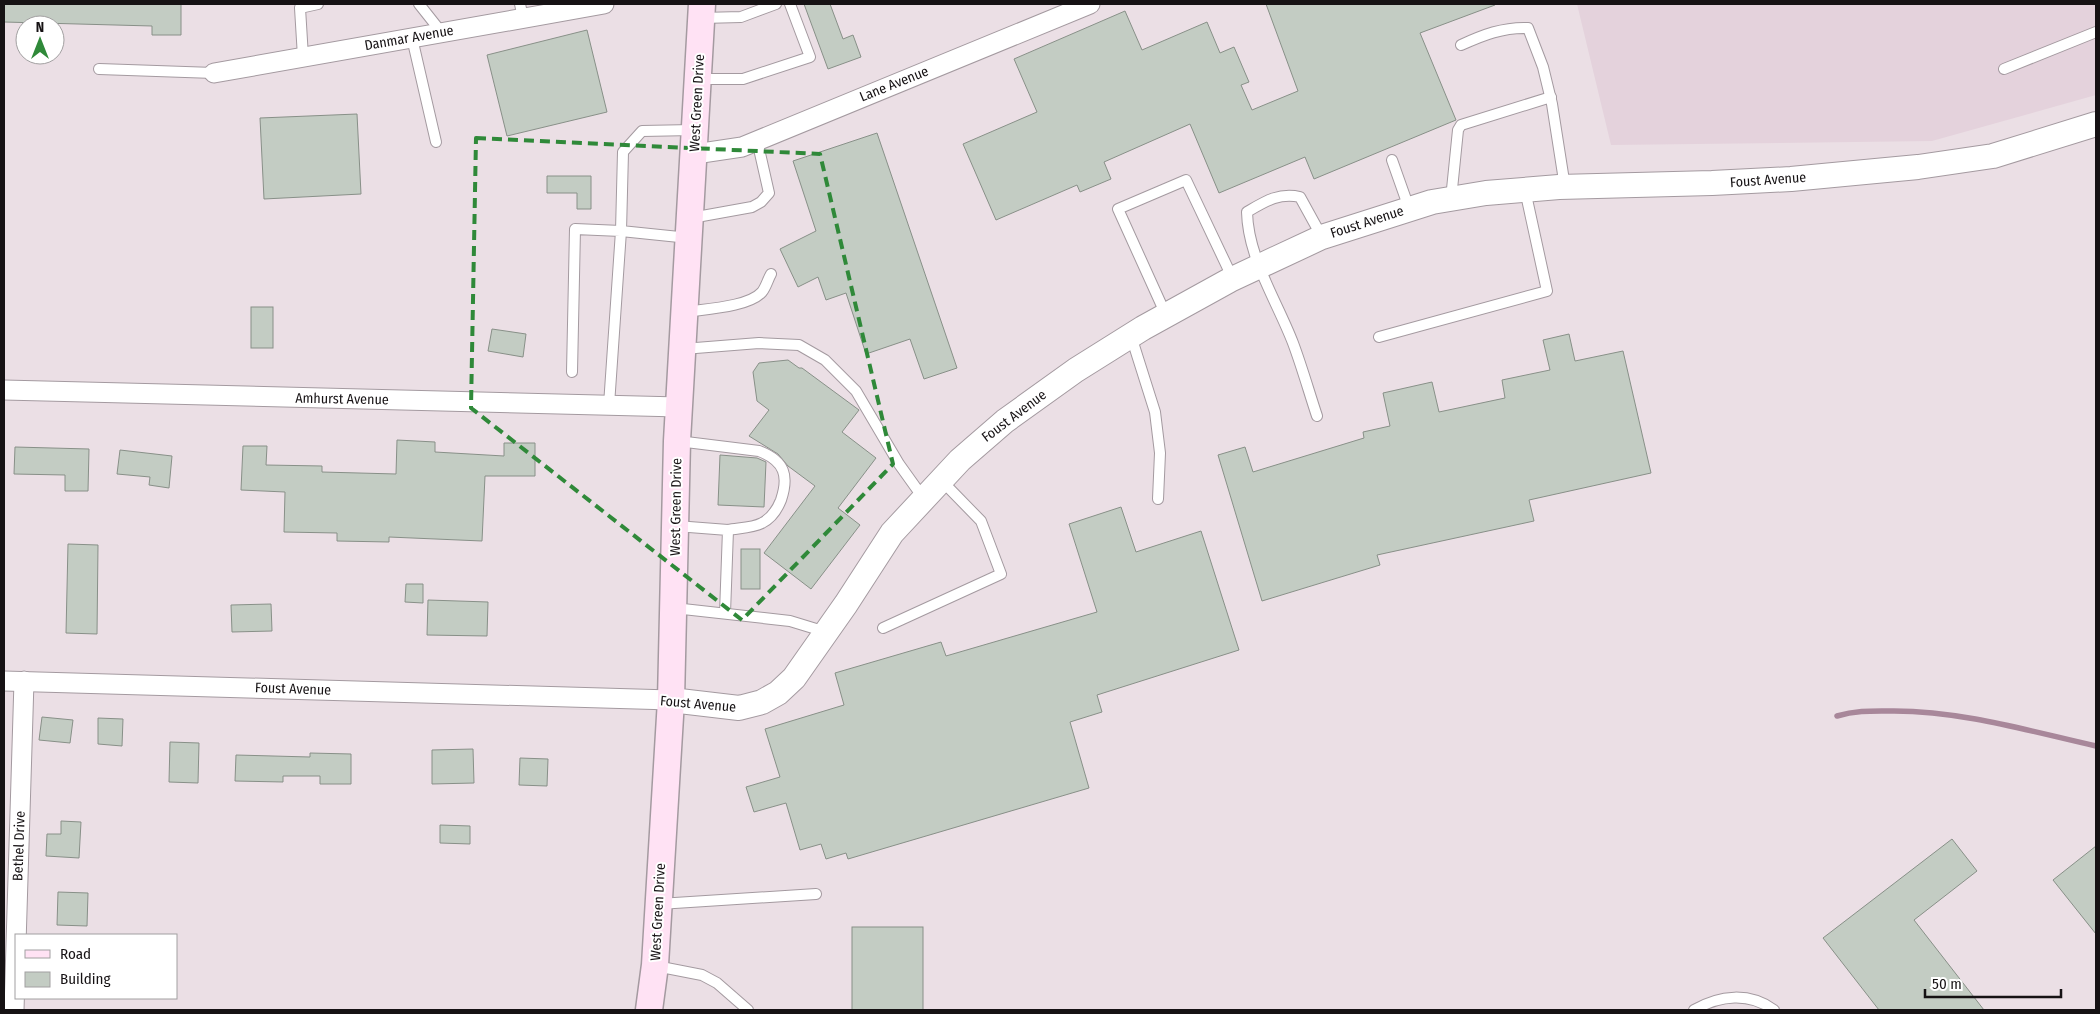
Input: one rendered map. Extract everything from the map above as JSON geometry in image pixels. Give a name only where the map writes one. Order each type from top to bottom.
[{"type":"main road","name":"West Green Drive","points":[[649,1010],[654,965],[672,700],[677,441],[702,11]]},
{"type":"street","name":"Danmar Avenue","points":[[214,73],[442,33],[521,11],[604,4]]},
{"type":"street","name":"Lane Avenue","points":[[695,142],[742,147],[1090,4]]},
{"type":"street","name":"Foust Avenue","points":[[4,680],[672,700],[739,708],[762,702],[778,693],[794,678],[892,533],[960,460],[1005,420],[1130,335],[1233,279],[1322,237],[1409,208],[1452,198],[1565,187],[1722,183],[1918,167],[1993,156],[2096,124]]},
{"type":"street","name":"Amhurst Avenue","points":[[4,390],[679,407]]},
{"type":"street","name":"Bethel Drive","points":[[16,934],[24,681]]},
{"type":"street","name":"Bethel Drive","points":[[14,1010],[15,972]]},
{"type":"lane","points":[[303,57],[300,8],[318,4]]},
{"type":"lane","points":[[419,4],[442,33]]},
{"type":"lane","points":[[702,11],[741,17],[776,4]]},
{"type":"lane","points":[[698,79],[743,79],[810,57],[790,4]]},
{"type":"lane","points":[[1461,45],[1484,34],[1512,28],[1528,28],[1543,67],[1551,97],[1565,187]]},
{"type":"lane","points":[[2004,69],[2096,32]]},
{"type":"lane","points":[[412,38],[436,142]]},
{"type":"lane","points":[[99,69],[214,73]]},
{"type":"lane","points":[[1452,198],[1458,130],[1462,125],[1551,97]]},
{"type":"lane","points":[[610,406],[624,152],[642,131],[695,142]]},
{"type":"lane","points":[[572,372],[575,229],[621,231],[690,228],[752,207],[769,193],[757,140]]},
{"type":"lane","points":[[1392,160],[1409,208]]},
{"type":"lane","points":[[1166,315],[1118,209],[1186,180],[1233,279]]},
{"type":"lane","points":[[1379,337],[1548,291],[1525,190]]},
{"type":"lane","points":[[1318,416],[1293,343],[1260,266],[1248,229],[1247,212],[1272,197],[1290,195],[1300,197],[1322,237]]},
{"type":"lane","points":[[685,312],[728,306],[751,299],[762,292],[771,274]]},
{"type":"lane","points":[[1130,335],[1155,412],[1160,453],[1158,499]]},
{"type":"lane","points":[[683,349],[759,342],[799,345],[825,360],[856,391],[899,464],[924,498]]},
{"type":"lane","points":[[675,526],[728,530],[762,524],[776,512],[786,485],[782,467],[759,451],[677,441]]},
{"type":"lane","points":[[883,628],[1001,574],[981,521],[941,480]]},
{"type":"lane","points":[[725,613],[728,530]]},
{"type":"lane","points":[[673,608],[790,620],[826,632]]},
{"type":"lane","points":[[658,904],[816,894]]},
{"type":"lane","points":[[654,965],[702,975],[717,983],[748,1010]]},
{"type":"lane","points":[[1694,1010],[1714,1000],[1737,997],[1751,998],[1763,1002],[1774,1010]]},
{"type":"highlighted area","points":[[476,138],[820,154],[893,464],[742,620],[471,408]]},
{"type":"shaded area","points":[[1577,4],[2096,4],[2096,95],[1932,141],[1611,145]]},
{"type":"building","points":[[4,4],[181,4],[181,35],[152,35],[152,26],[65,24],[65,15],[15,15],[15,22],[4,22]]},
{"type":"building","points":[[804,4],[830,4],[843,39],[853,35],[861,57],[828,69]]},
{"type":"building","points":[[1266,4],[1495,5],[1420,33],[1456,120],[1314,179],[1305,157],[1219,193],[1190,124],[1104,162],[1111,179],[1080,192],[1077,185],[996,220],[963,144],[1037,112],[1014,59],[1125,11],[1142,50],[1207,22],[1220,53],[1234,47],[1249,82],[1241,85],[1252,110],[1298,91]]},
{"type":"building","points":[[587,30],[607,112],[507,136],[487,55]]},
{"type":"building","points":[[357,114],[361,194],[264,199],[260,118]]},
{"type":"building","points":[[877,133],[957,368],[924,379],[910,339],[866,354],[846,293],[826,300],[818,277],[798,287],[780,249],[816,231],[793,161]]},
{"type":"building","points":[[547,176],[591,176],[591,209],[577,209],[577,193],[547,193]]},
{"type":"building","points":[[251,307],[273,307],[273,348],[251,348]]},
{"type":"building","points":[[492,329],[526,334],[523,357],[488,351]]},
{"type":"building","points":[[1569,334],[1575,361],[1623,351],[1651,473],[1529,500],[1534,521],[1377,555],[1380,565],[1262,601],[1218,455],[1245,447],[1253,472],[1364,438],[1363,432],[1390,426],[1383,393],[1432,382],[1439,412],[1505,398],[1502,380],[1550,370],[1543,340]]},
{"type":"building","points":[[788,360],[802,368],[859,410],[842,432],[876,458],[838,508],[860,525],[811,589],[764,553],[815,486],[788,466],[778,454],[749,436],[769,410],[757,401],[753,372],[759,363]]},
{"type":"building","points":[[397,440],[435,442],[435,452],[504,456],[504,443],[535,443],[535,476],[485,476],[482,541],[389,537],[389,542],[337,541],[337,533],[284,532],[285,492],[241,490],[243,446],[267,446],[266,465],[322,466],[322,472],[396,474]]},
{"type":"building","points":[[15,447],[89,449],[88,491],[65,491],[65,475],[14,474]]},
{"type":"building","points":[[120,450],[172,456],[169,488],[149,485],[150,477],[117,474]]},
{"type":"building","points":[[720,455],[757,458],[766,462],[764,507],[718,505]]},
{"type":"building","points":[[1121,507],[1136,552],[1201,531],[1239,650],[1097,695],[1102,712],[1070,722],[1089,788],[848,859],[846,853],[826,859],[821,844],[800,850],[786,803],[754,812],[746,787],[780,777],[765,729],[844,705],[835,673],[941,642],[946,656],[1097,612],[1069,524]]},
{"type":"building","points":[[68,544],[98,545],[97,634],[66,633]]},
{"type":"building","points":[[741,549],[760,549],[760,589],[741,589]]},
{"type":"building","points":[[406,584],[423,584],[423,603],[405,602]]},
{"type":"building","points":[[428,600],[488,602],[487,636],[427,635]]},
{"type":"building","points":[[271,604],[272,631],[232,632],[231,605]]},
{"type":"building","points":[[42,717],[73,720],[70,743],[39,740]]},
{"type":"building","points":[[98,718],[123,719],[122,746],[98,744]]},
{"type":"building","points":[[170,742],[199,743],[198,783],[169,782]]},
{"type":"building","points":[[473,749],[474,783],[432,784],[432,750]]},
{"type":"building","points":[[310,753],[351,754],[351,784],[320,784],[320,776],[283,776],[283,782],[235,781],[236,755],[310,757]]},
{"type":"building","points":[[520,758],[548,759],[547,786],[519,785]]},
{"type":"building","points":[[61,821],[81,822],[79,858],[46,856],[47,834],[61,834]]},
{"type":"building","points":[[440,825],[470,826],[470,844],[440,843]]},
{"type":"building","points":[[1952,839],[1977,871],[1914,920],[1984,1010],[1879,1010],[1823,938]]},
{"type":"building","points":[[2096,846],[2096,934],[2053,880]]},
{"type":"building","points":[[58,892],[88,893],[87,926],[57,925]]},
{"type":"building","points":[[852,927],[923,927],[923,1010],[852,1010]]},
{"type":"waterway","points":[[1837,716],[1872,711],[1945,714],[1995,723],[2096,746]]}]
